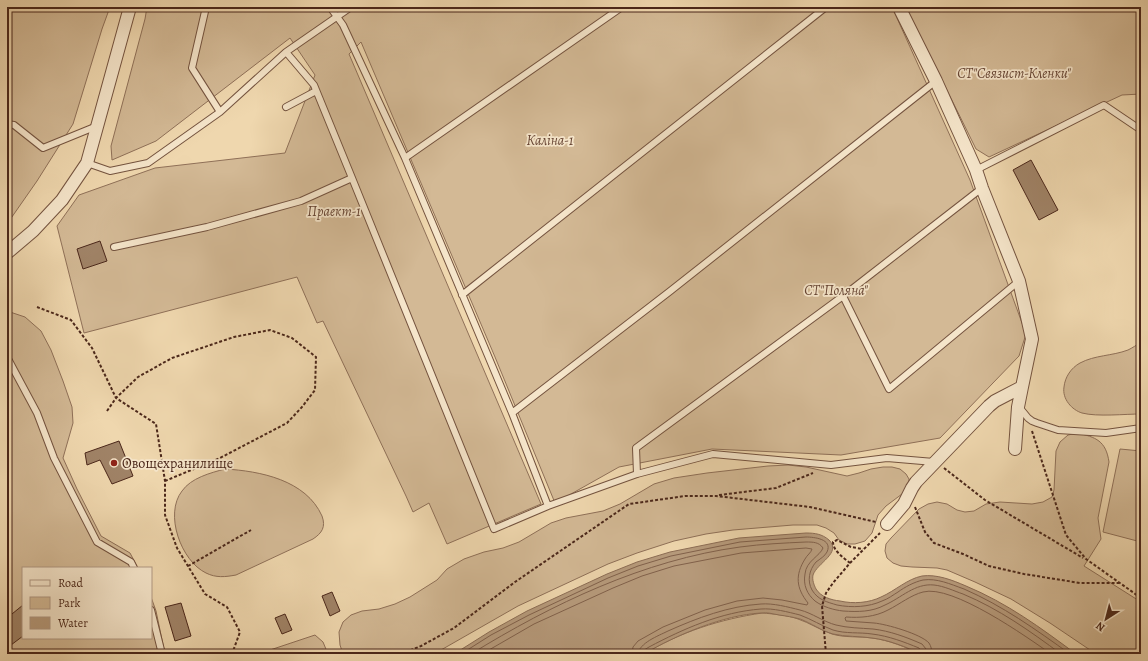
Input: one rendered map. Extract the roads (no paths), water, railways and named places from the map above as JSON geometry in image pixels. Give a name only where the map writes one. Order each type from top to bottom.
[{"type":"street","points":[[7,253],[33,231],[62,200],[87,163],[130,7]]},
{"type":"street","points":[[900,7],[936,81],[976,170],[1019,281],[1032,339],[1018,407],[1015,449]]},
{"type":"street","points":[[887,524],[904,504],[912,488],[921,476],[989,406],[995,401],[1022,387]]},
{"type":"lane","points":[[206,7],[192,68],[220,112]]},
{"type":"lane","points":[[330,7],[343,25],[405,158],[512,414],[548,506]]},
{"type":"lane","points":[[87,163],[110,171],[148,163],[220,112],[286,52],[351,7]]},
{"type":"lane","points":[[405,158],[622,7]]},
{"type":"lane","points":[[462,295],[826,7]]},
{"type":"lane","points":[[286,52],[314,85],[494,529],[548,506],[637,474],[713,454],[831,465],[887,458],[936,462]]},
{"type":"lane","points":[[512,414],[670,292],[936,81]]},
{"type":"lane","points":[[286,107],[316,91]]},
{"type":"lane","points":[[976,170],[1104,105],[1141,130]]},
{"type":"lane","points":[[7,124],[14,125],[43,148],[97,126]]},
{"type":"lane","points":[[114,247],[207,227],[301,201],[352,178]]},
{"type":"lane","points":[[637,474],[636,448],[844,296],[982,188]]},
{"type":"lane","points":[[844,296],[889,389],[1019,281]]},
{"type":"lane","points":[[7,357],[37,413],[54,458],[97,542],[131,562],[134,567]]},
{"type":"lane","points":[[1018,407],[1028,418],[1036,423],[1058,430],[1106,433],[1141,428]]},
{"type":"lane","points":[[152,614],[162,654]]},
{"type":"water","points":[[806,533],[821,535],[829,540],[832,545],[833,549],[831,554],[813,575],[813,582],[816,589],[826,598],[850,602],[866,602],[881,597],[906,582],[922,576],[939,577],[961,584],[996,600],[1037,626],[1076,654],[921,654],[885,640],[833,634],[800,619],[766,613],[732,618],[701,627],[685,633],[644,654],[454,654],[527,611],[607,574],[637,562],[670,552],[739,538]]},
{"type":"place","name":"Овощехранилище","points":[[114,463]]},
{"type":"park label","name":"СТ\"Связист-Кленки\"","points":[[1014,73]]},
{"type":"park label","name":"Каліна-1","points":[[550,140]]},
{"type":"park label","name":"Праект-1","points":[[334,211]]},
{"type":"park label","name":"СТ\"Поляна\"","points":[[836,290]]}]
